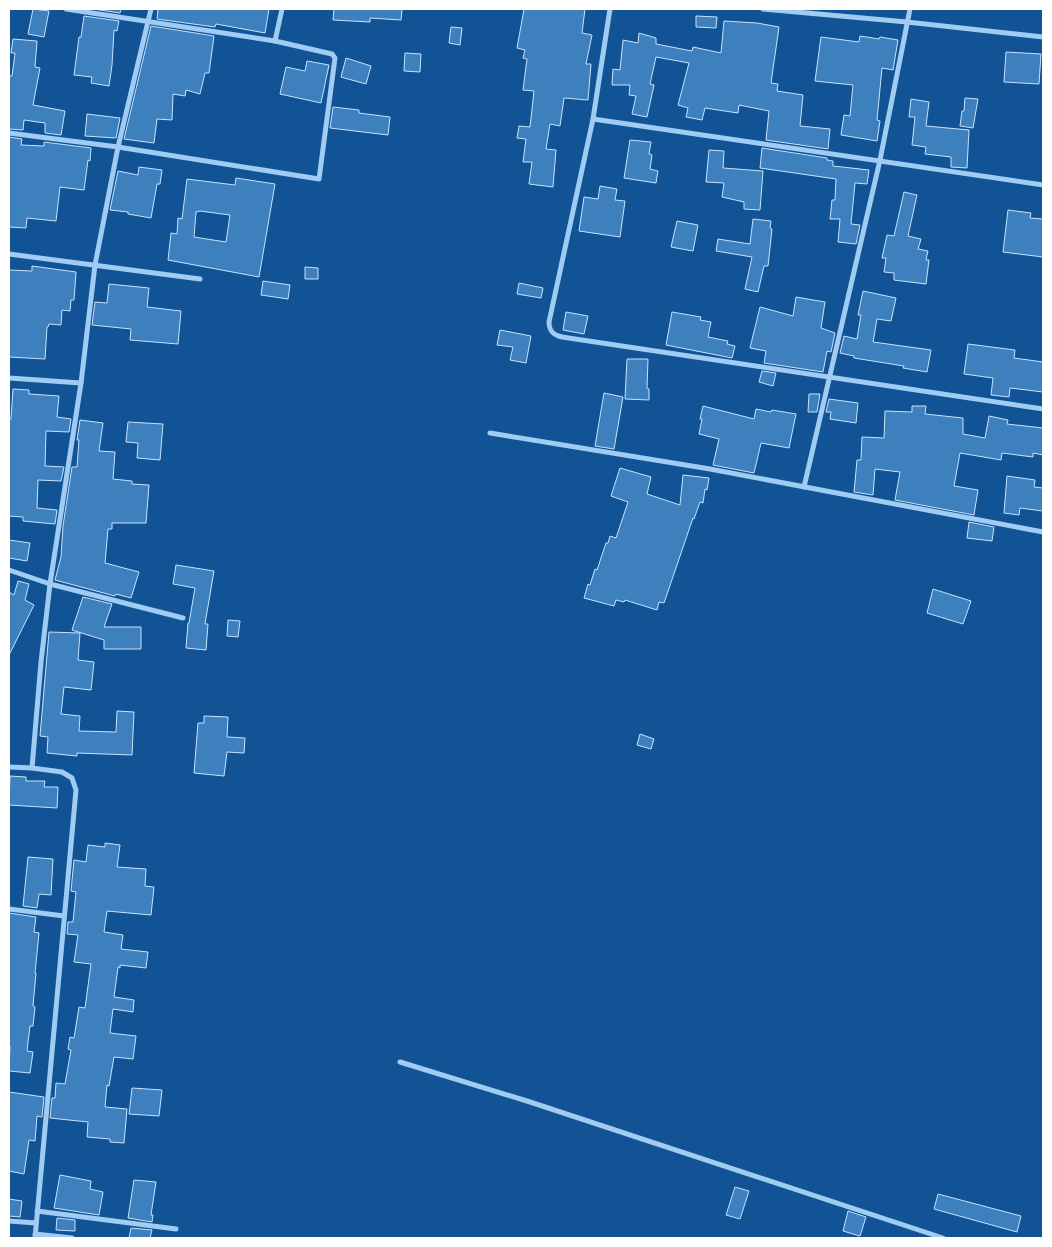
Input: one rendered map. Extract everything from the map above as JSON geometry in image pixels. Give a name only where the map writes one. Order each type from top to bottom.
[{"type":"street","points":[[9,133],[118,147],[318,179],[336,58],[332,54],[275,41],[66,9]]},
{"type":"street","points":[[32,768],[50,584],[81,383],[95,265],[118,147],[151,9]]},
{"type":"street","points":[[275,41],[282,9]]},
{"type":"street","points":[[610,9],[593,119],[549,322],[551,332],[562,337],[1043,409]]},
{"type":"street","points":[[763,9],[1043,37]]},
{"type":"street","points":[[804,487],[880,160],[910,9]]},
{"type":"street","points":[[593,119],[1043,185]]},
{"type":"street","points":[[9,254],[200,279]]},
{"type":"street","points":[[9,378],[81,383]]},
{"type":"street","points":[[490,433],[710,469],[1043,532]]},
{"type":"street","points":[[9,570],[50,584],[182,618]]},
{"type":"street","points":[[9,767],[62,772],[72,778],[76,790],[35,1236],[72,1238]]},
{"type":"street","points":[[9,909],[64,916]]},
{"type":"street","points":[[400,1062],[536,1104],[943,1238]]},
{"type":"street","points":[[37,1211],[176,1229]]},
{"type":"street","points":[[9,1221],[36,1223]]},
{"type":"building","points":[[33,9],[49,11],[44,37],[28,34]]},
{"type":"building","points":[[93,9],[121,9],[120,13]]},
{"type":"building","points":[[158,9],[269,9],[265,33],[216,24],[215,27],[157,19]]},
{"type":"building","points":[[334,9],[402,9],[401,20],[370,18],[370,22],[333,20]]},
{"type":"building","points":[[524,9],[585,9],[582,33],[592,35],[586,64],[591,64],[588,100],[564,98],[560,126],[550,124],[546,149],[556,150],[553,187],[529,184],[532,162],[523,162],[526,139],[517,138],[519,126],[530,127],[534,91],[523,90],[527,59],[523,58],[525,50],[517,48]]},
{"type":"building","points":[[84,16],[119,21],[117,31],[114,30],[109,86],[91,83],[92,77],[74,75]]},
{"type":"building","points":[[696,16],[717,17],[716,28],[696,27]]},
{"type":"building","points":[[724,21],[757,23],[779,27],[771,83],[778,84],[777,91],[803,95],[800,126],[830,129],[828,149],[766,140],[769,111],[739,105],[738,113],[705,108],[702,120],[686,117],[688,108],[678,105],[689,63],[656,57],[650,84],[654,85],[647,117],[632,114],[636,96],[629,95],[630,85],[612,85],[613,69],[620,70],[623,40],[638,43],[639,33],[656,38],[656,44],[692,51],[693,47],[721,53]]},
{"type":"building","points":[[151,26],[214,36],[209,73],[205,73],[200,94],[186,90],[185,96],[173,94],[172,120],[157,119],[154,143],[124,139]]},
{"type":"building","points":[[451,27],[462,28],[460,45],[449,43]]},
{"type":"building","points":[[860,36],[898,40],[893,70],[882,68],[877,120],[880,121],[877,141],[841,135],[844,115],[850,116],[853,85],[815,81],[821,37],[859,42]]},
{"type":"building","points":[[13,39],[37,41],[35,67],[40,68],[33,105],[65,111],[61,135],[45,133],[45,123],[24,120],[23,130],[9,129],[9,76],[12,76],[15,53],[11,53]]},
{"type":"building","points":[[1006,52],[1041,54],[1039,84],[1004,82]]},
{"type":"building","points":[[405,53],[421,54],[420,72],[404,71]]},
{"type":"building","points":[[346,58],[371,66],[366,84],[341,77]]},
{"type":"building","points":[[307,61],[329,65],[321,103],[280,94],[286,67],[305,71]]},
{"type":"building","points":[[965,98],[978,99],[973,128],[960,126]]},
{"type":"building","points":[[911,99],[929,102],[926,126],[969,130],[967,168],[951,167],[951,157],[925,154],[926,147],[912,145],[915,117],[909,117]]},
{"type":"building","points":[[333,107],[359,110],[359,113],[390,117],[388,135],[330,128]]},
{"type":"building","points":[[87,114],[120,118],[116,138],[85,136]]},
{"type":"building","points":[[9,137],[22,139],[21,145],[44,146],[44,142],[91,148],[84,190],[60,187],[56,221],[27,218],[26,228],[9,227]]},
{"type":"building","points":[[630,140],[651,142],[649,154],[652,155],[650,169],[658,171],[656,183],[624,178]]},
{"type":"building","points":[[762,148],[827,158],[827,160],[833,161],[833,166],[869,170],[867,184],[855,183],[851,224],[860,225],[856,244],[838,242],[840,219],[830,219],[832,200],[835,200],[836,179],[760,168]]},
{"type":"building","points":[[709,150],[724,151],[723,168],[763,171],[760,210],[744,209],[744,202],[722,197],[724,183],[706,182]]},
{"type":"building","points":[[139,167],[162,170],[160,184],[157,184],[151,218],[110,210],[118,171],[138,175]]},
{"type":"building","points":[[236,178],[275,184],[259,277],[168,260],[171,233],[177,234],[178,218],[182,219],[187,179],[235,185]],"holes":[[[196,212],[230,215],[226,242],[194,237]]]},
{"type":"building","points":[[600,186],[617,189],[615,200],[625,201],[620,237],[579,231],[584,197],[598,199]]},
{"type":"building","points":[[904,192],[917,195],[908,236],[921,239],[918,249],[928,251],[926,260],[929,260],[926,284],[894,280],[894,273],[884,272],[886,258],[882,258],[887,235],[894,236]]},
{"type":"building","points":[[1008,210],[1031,213],[1030,218],[1043,219],[1043,257],[1003,252]]},
{"type":"building","points":[[753,219],[771,221],[770,228],[772,229],[768,266],[764,266],[758,292],[745,289],[752,257],[716,251],[718,239],[750,244]]},
{"type":"building","points":[[677,221],[698,225],[693,251],[671,247]]},
{"type":"building","points":[[32,266],[76,272],[74,300],[71,300],[70,311],[62,310],[61,325],[49,324],[47,327],[45,359],[9,357],[9,270],[32,271]]},
{"type":"building","points":[[305,267],[318,268],[318,279],[305,279]]},
{"type":"building","points":[[263,281],[290,285],[288,299],[261,295]]},
{"type":"building","points":[[519,283],[543,288],[541,298],[517,294]]},
{"type":"building","points":[[109,284],[149,288],[147,307],[181,311],[178,344],[130,340],[131,329],[92,325],[95,302],[107,303]]},
{"type":"building","points":[[863,291],[896,298],[891,321],[877,319],[873,342],[931,350],[927,372],[903,368],[904,366],[854,358],[854,356],[840,353],[844,336],[857,339],[861,315],[858,315]]},
{"type":"building","points":[[796,297],[825,302],[821,328],[835,333],[831,352],[827,351],[823,372],[764,363],[766,351],[750,348],[760,307],[793,316]]},
{"type":"building","points":[[566,312],[588,316],[584,334],[563,330]]},
{"type":"building","points":[[672,312],[701,317],[700,320],[711,322],[708,337],[728,341],[727,344],[735,346],[732,358],[666,345]]},
{"type":"building","points":[[500,330],[531,336],[526,363],[510,360],[513,347],[497,345]]},
{"type":"building","points":[[968,344],[1015,350],[1014,358],[1043,362],[1043,392],[1010,388],[1009,397],[991,395],[993,378],[964,374]]},
{"type":"building","points":[[627,359],[648,359],[647,388],[649,389],[649,400],[625,399]]},
{"type":"building","points":[[762,371],[776,373],[773,386],[759,382]]},
{"type":"building","points":[[13,389],[29,390],[29,394],[59,396],[57,417],[71,419],[69,432],[46,431],[45,466],[64,467],[61,481],[38,480],[37,508],[57,510],[55,524],[23,521],[23,517],[9,516],[9,419],[11,419]]},
{"type":"building","points":[[604,393],[623,397],[614,449],[595,446]]},
{"type":"building","points":[[809,394],[820,394],[817,412],[808,412]]},
{"type":"building","points":[[829,399],[858,403],[856,423],[830,419],[831,412],[826,412]]},
{"type":"building","points":[[703,406],[754,419],[756,409],[796,414],[789,448],[761,443],[754,473],[713,465],[719,439],[699,434]]},
{"type":"building","points":[[912,406],[926,406],[925,414],[963,418],[963,434],[985,438],[989,416],[1008,420],[1007,424],[1043,428],[1043,455],[1033,453],[1033,457],[1002,453],[1001,460],[960,453],[954,486],[978,490],[974,515],[895,500],[900,472],[875,469],[873,495],[854,492],[857,460],[861,460],[862,437],[884,438],[885,411],[912,412]]},
{"type":"building","points":[[80,420],[103,423],[99,451],[115,452],[113,479],[132,481],[132,484],[149,485],[146,523],[112,523],[112,529],[108,529],[105,563],[139,572],[131,598],[116,594],[115,596],[55,580],[61,557],[63,526],[72,467],[77,467],[79,440],[77,440]]},
{"type":"building","points":[[128,422],[163,424],[160,460],[137,458],[138,443],[126,442]]},
{"type":"building","points":[[620,468],[651,477],[647,494],[680,505],[683,475],[709,478],[703,503],[700,502],[693,518],[664,603],[659,602],[657,610],[625,600],[624,602],[616,600],[614,606],[584,598],[588,584],[590,585],[595,569],[597,570],[606,543],[608,543],[610,536],[616,538],[628,502],[611,496]]},
{"type":"building","points":[[1007,476],[1035,480],[1034,487],[1043,488],[1043,511],[1020,508],[1019,515],[1004,513]]},
{"type":"building","points":[[969,522],[994,527],[992,541],[967,538]]},
{"type":"building","points":[[9,540],[30,543],[27,561],[9,558]]},
{"type":"building","points":[[176,565],[214,571],[205,624],[208,624],[206,650],[186,648],[188,623],[195,588],[173,584]]},
{"type":"building","points":[[18,581],[29,584],[25,600],[34,605],[9,655],[9,592],[14,595]]},
{"type":"building","points":[[933,589],[971,601],[963,624],[927,613]]},
{"type":"building","points":[[83,597],[112,604],[104,627],[141,627],[141,649],[104,649],[104,640],[72,630]]},
{"type":"building","points":[[228,620],[240,621],[238,637],[227,636]]},
{"type":"building","points":[[49,632],[80,633],[78,660],[94,662],[91,690],[64,687],[61,714],[80,716],[79,731],[116,732],[117,711],[134,712],[132,755],[77,753],[77,756],[47,753],[48,737],[40,736]]},
{"type":"building","points":[[204,716],[228,717],[227,737],[245,738],[244,753],[227,752],[224,776],[194,773],[198,723],[204,723]]},
{"type":"building","points":[[640,734],[654,739],[651,749],[637,745]]},
{"type":"building","points":[[10,776],[26,777],[26,781],[45,781],[44,787],[58,787],[57,808],[9,805]]},
{"type":"building","points":[[105,843],[120,845],[117,867],[146,869],[145,886],[154,887],[151,915],[107,911],[104,932],[123,935],[121,949],[148,952],[146,968],[120,965],[120,968],[118,967],[114,997],[134,1000],[133,1012],[113,1009],[110,1033],[136,1036],[133,1059],[114,1057],[109,1086],[107,1085],[105,1107],[127,1109],[124,1143],[110,1142],[110,1139],[87,1137],[88,1122],[50,1118],[52,1098],[55,1098],[56,1083],[65,1084],[71,1050],[68,1049],[70,1037],[74,1038],[79,1007],[85,1008],[91,964],[74,962],[78,935],[67,934],[68,922],[73,922],[76,892],[71,891],[74,860],[86,862],[88,845],[105,847]]},
{"type":"building","points":[[28,857],[53,859],[51,895],[39,894],[37,908],[23,906]]},
{"type":"building","points":[[9,913],[36,917],[34,932],[39,933],[33,1006],[35,1007],[33,1026],[30,1026],[27,1051],[33,1052],[30,1073],[9,1071]]},
{"type":"building","points":[[132,1088],[162,1090],[159,1116],[129,1114]]},
{"type":"building","points":[[9,1092],[44,1097],[42,1117],[37,1116],[35,1141],[29,1140],[24,1174],[9,1171]]},
{"type":"building","points":[[60,1175],[91,1181],[90,1189],[103,1192],[99,1215],[54,1208]]},
{"type":"building","points":[[134,1180],[156,1182],[151,1215],[153,1215],[152,1222],[128,1218]]},
{"type":"building","points":[[735,1187],[749,1191],[740,1219],[726,1215]]},
{"type":"building","points":[[938,1194],[1021,1216],[1017,1232],[934,1209]]},
{"type":"building","points":[[9,1199],[22,1201],[20,1217],[9,1216]]},
{"type":"building","points":[[848,1211],[866,1217],[860,1236],[843,1231]]},
{"type":"building","points":[[57,1218],[75,1220],[75,1231],[56,1230]]},
{"type":"building","points":[[131,1228],[152,1230],[150,1238],[129,1238]]}]
